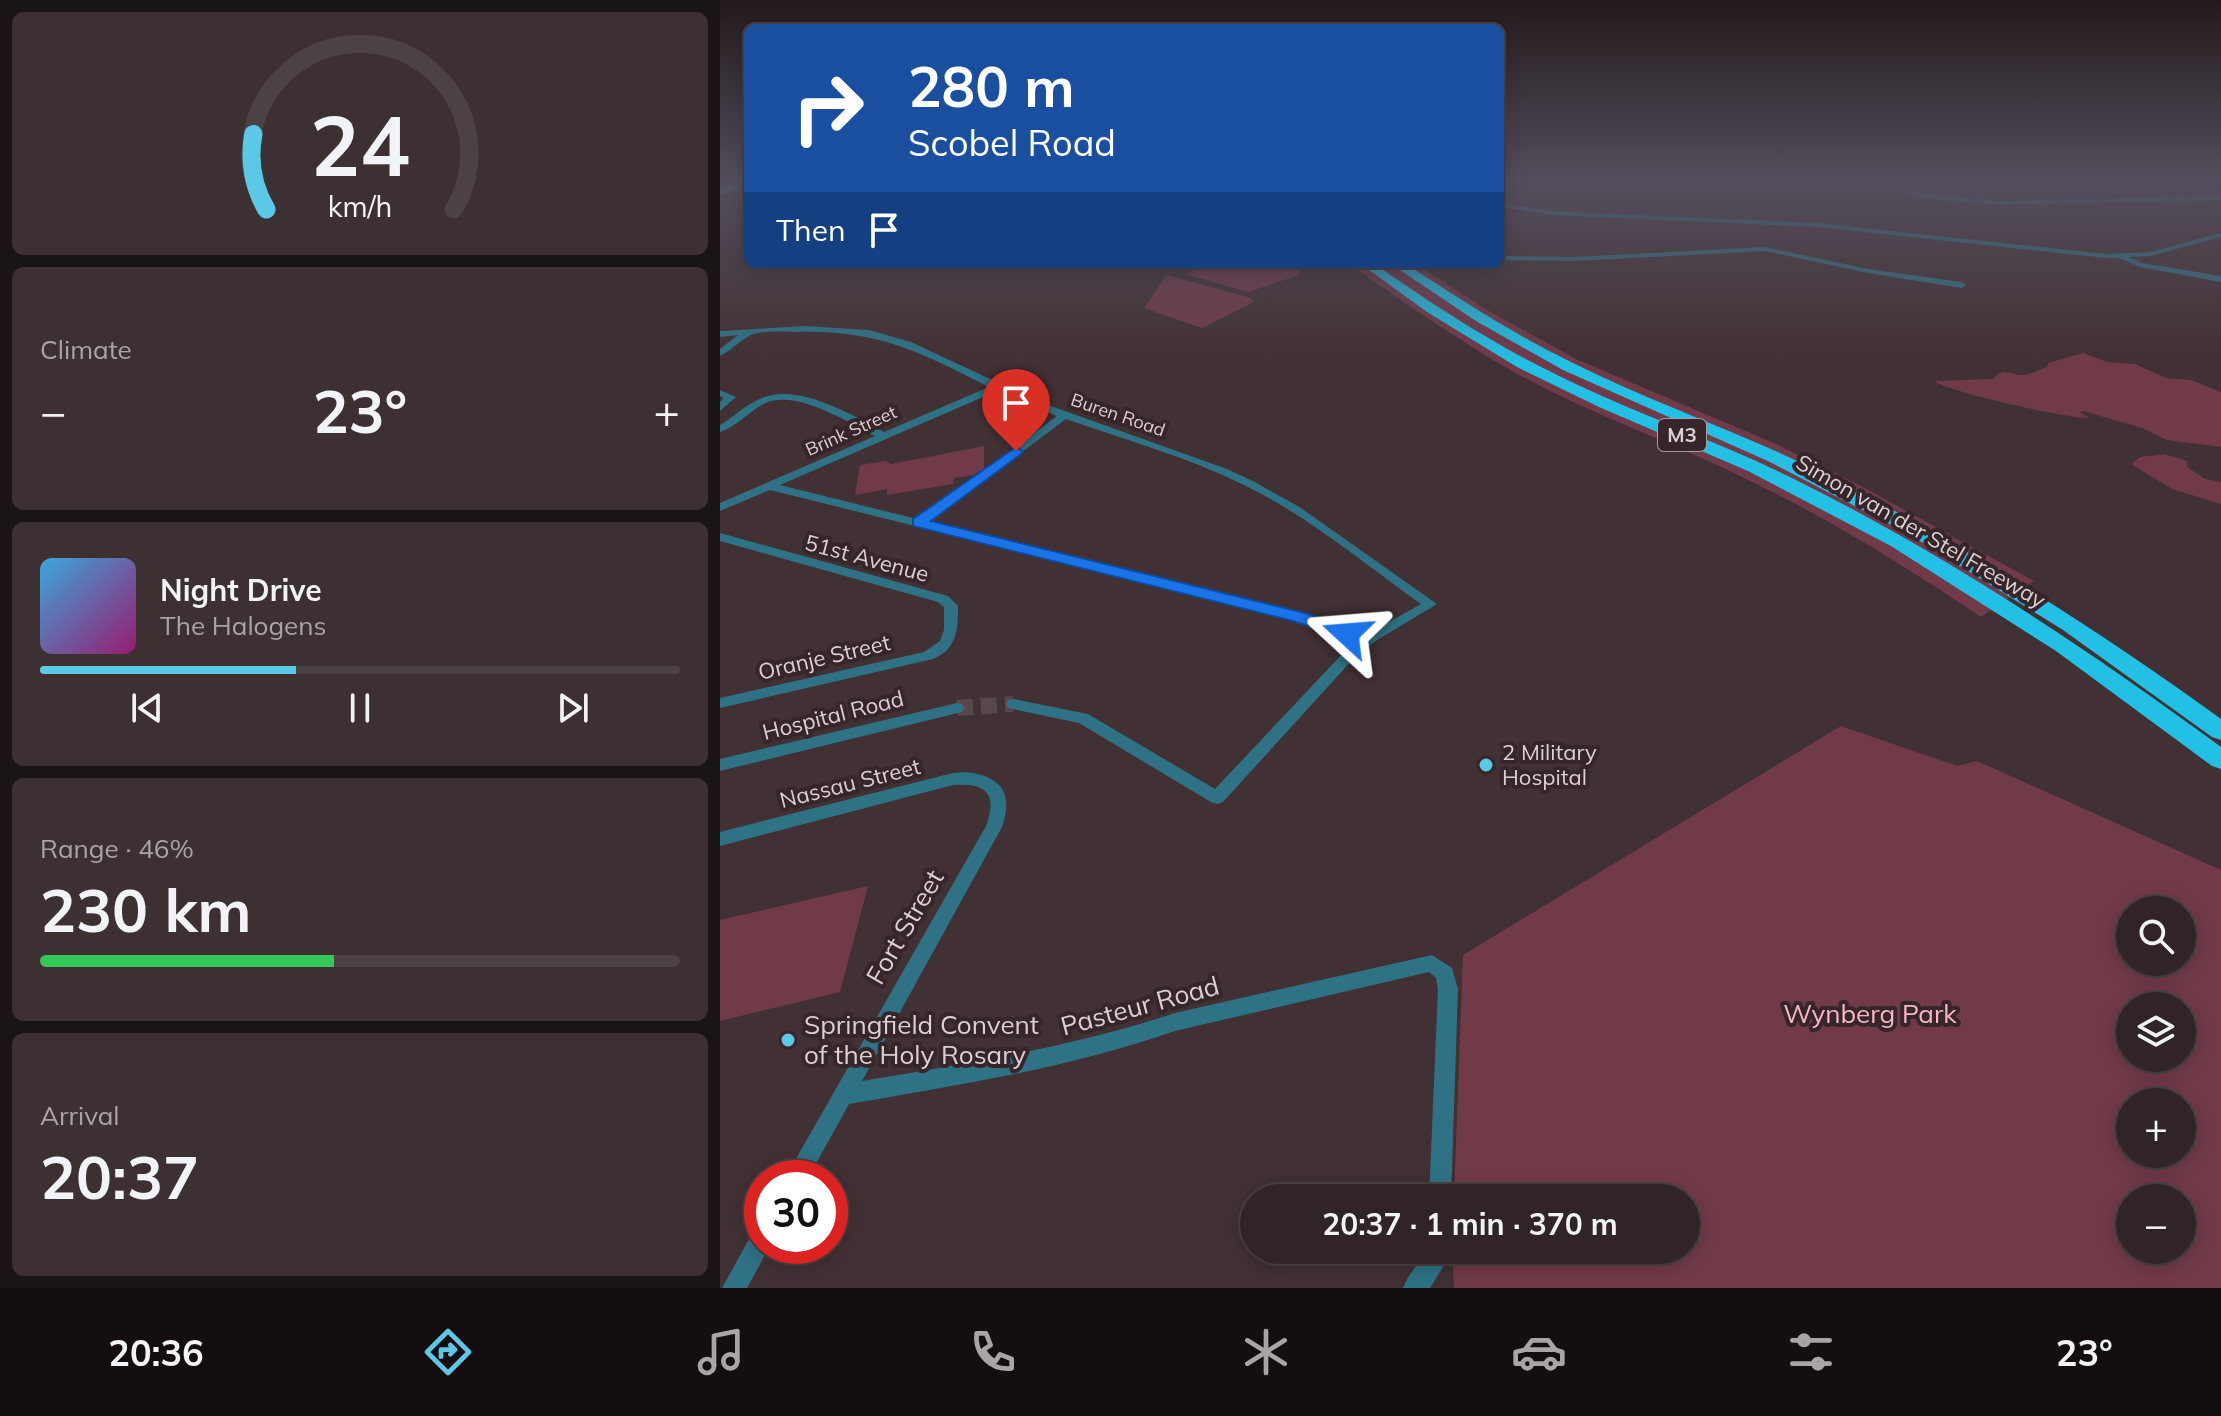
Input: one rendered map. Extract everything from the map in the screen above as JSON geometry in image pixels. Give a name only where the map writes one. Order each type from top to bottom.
[{"type":"highway","name":"Simon van der Stel Freeway","points":[[1373,268],[1488,344],[1548,377],[1716,449],[1855,518],[2001,604],[2221,760]]},
{"type":"highway","name":"Simon van der Stel Freeway","points":[[1403,268],[1498,328],[1568,367],[1732,436],[1935,541],[2108,649],[2221,731]]},
{"type":"street","points":[[1984,242],[2119,256],[2159,252],[2195,242]]},
{"type":"street","points":[[1504,258],[1575,259],[1765,249],[1868,271],[1962,285]]},
{"type":"street","points":[[2119,256],[2140,265],[2221,279]]},
{"type":"street","name":"Buren Road","points":[[720,334],[815,329],[880,335],[1065,415],[1215,468],[1274,496],[1334,534],[1430,604],[1365,642]]},
{"type":"street","points":[[720,353],[749,332]]},
{"type":"street","name":"Brink Street","points":[[720,507],[997,387]]},
{"type":"street","points":[[720,393],[731,397],[720,408]]},
{"type":"street","points":[[720,429],[765,400],[782,396],[821,406],[884,436]]},
{"type":"street","points":[[919,523],[1065,415]]},
{"type":"street","points":[[770,486],[1298,617],[1365,642],[1330,673],[1217,798],[1083,718],[1013,704]]},
{"type":"street","name":"51st Avenue","points":[[720,537],[943,599],[951,606],[951,637],[937,653]]},
{"type":"street","name":"Oranje Street","points":[[720,703],[937,653]]},
{"type":"street","name":"Hospital Road","points":[[720,765],[957,708]]},
{"type":"street","name":"Nassau Street","points":[[720,839],[953,779],[977,779],[991,785]]},
{"type":"street","name":"Fort Street","points":[[806,1160],[994,827],[1000,800],[991,785]]},
{"type":"street","name":"Pasteur Road","points":[[842,1095],[1034,1061],[1136,1037],[1175,1022],[1432,963],[1445,974],[1448,989],[1441,1184]]},
{"type":"street","points":[[734,1288],[747,1264]]},
{"type":"street","points":[[1415,1288],[1431,1267]]},
{"type":"green space","points":[[1201,268],[1291,268],[1300,271],[1299,275],[1248,292],[1185,274]]},
{"type":"green space","points":[[1355,268],[1422,268],[1487,310],[1576,359],[1776,444],[1861,486],[2034,581],[1981,617],[1891,559],[1798,505],[1706,460],[1566,399],[1450,333]]},
{"type":"green space","points":[[1167,275],[1251,298],[1254,302],[1202,328],[1144,308]]},
{"type":"green space","points":[[2083,353],[2107,362],[2135,364],[2166,378],[2191,380],[2221,392],[2221,447],[2167,440],[2142,428],[2083,411],[2079,412],[2090,418],[2010,404],[1934,381],[1994,379],[2003,372],[2028,374],[2047,367],[2048,363]]},
{"type":"green space","points":[[984,446],[984,469],[974,475],[954,478],[953,484],[887,495],[887,489],[855,495],[860,465],[886,461],[891,464]]},
{"type":"green space","points":[[2164,454],[2187,461],[2187,467],[2205,479],[2221,482],[2221,504],[2172,489],[2131,464],[2140,457]]},
{"type":"green space","name":"Wynberg Park","points":[[1841,726],[1957,766],[1977,761],[2221,870],[2221,1288],[1454,1288],[1453,1264],[1700,1264],[1700,1184],[1455,1184],[1463,955]]},
{"type":"green space","points":[[868,886],[840,992],[720,1021],[720,920]]},
{"type":"tunnel","points":[[957,708],[1013,704]]},
{"type":"place","name":"2 Military Hospital","points":[[1486,765]]},
{"type":"place","name":"Springfield Convent of the Holy Rosary","points":[[788,1040]]},
{"type":"route","points":[[1016,451],[919,523],[1298,617],[1347,634]]}]
